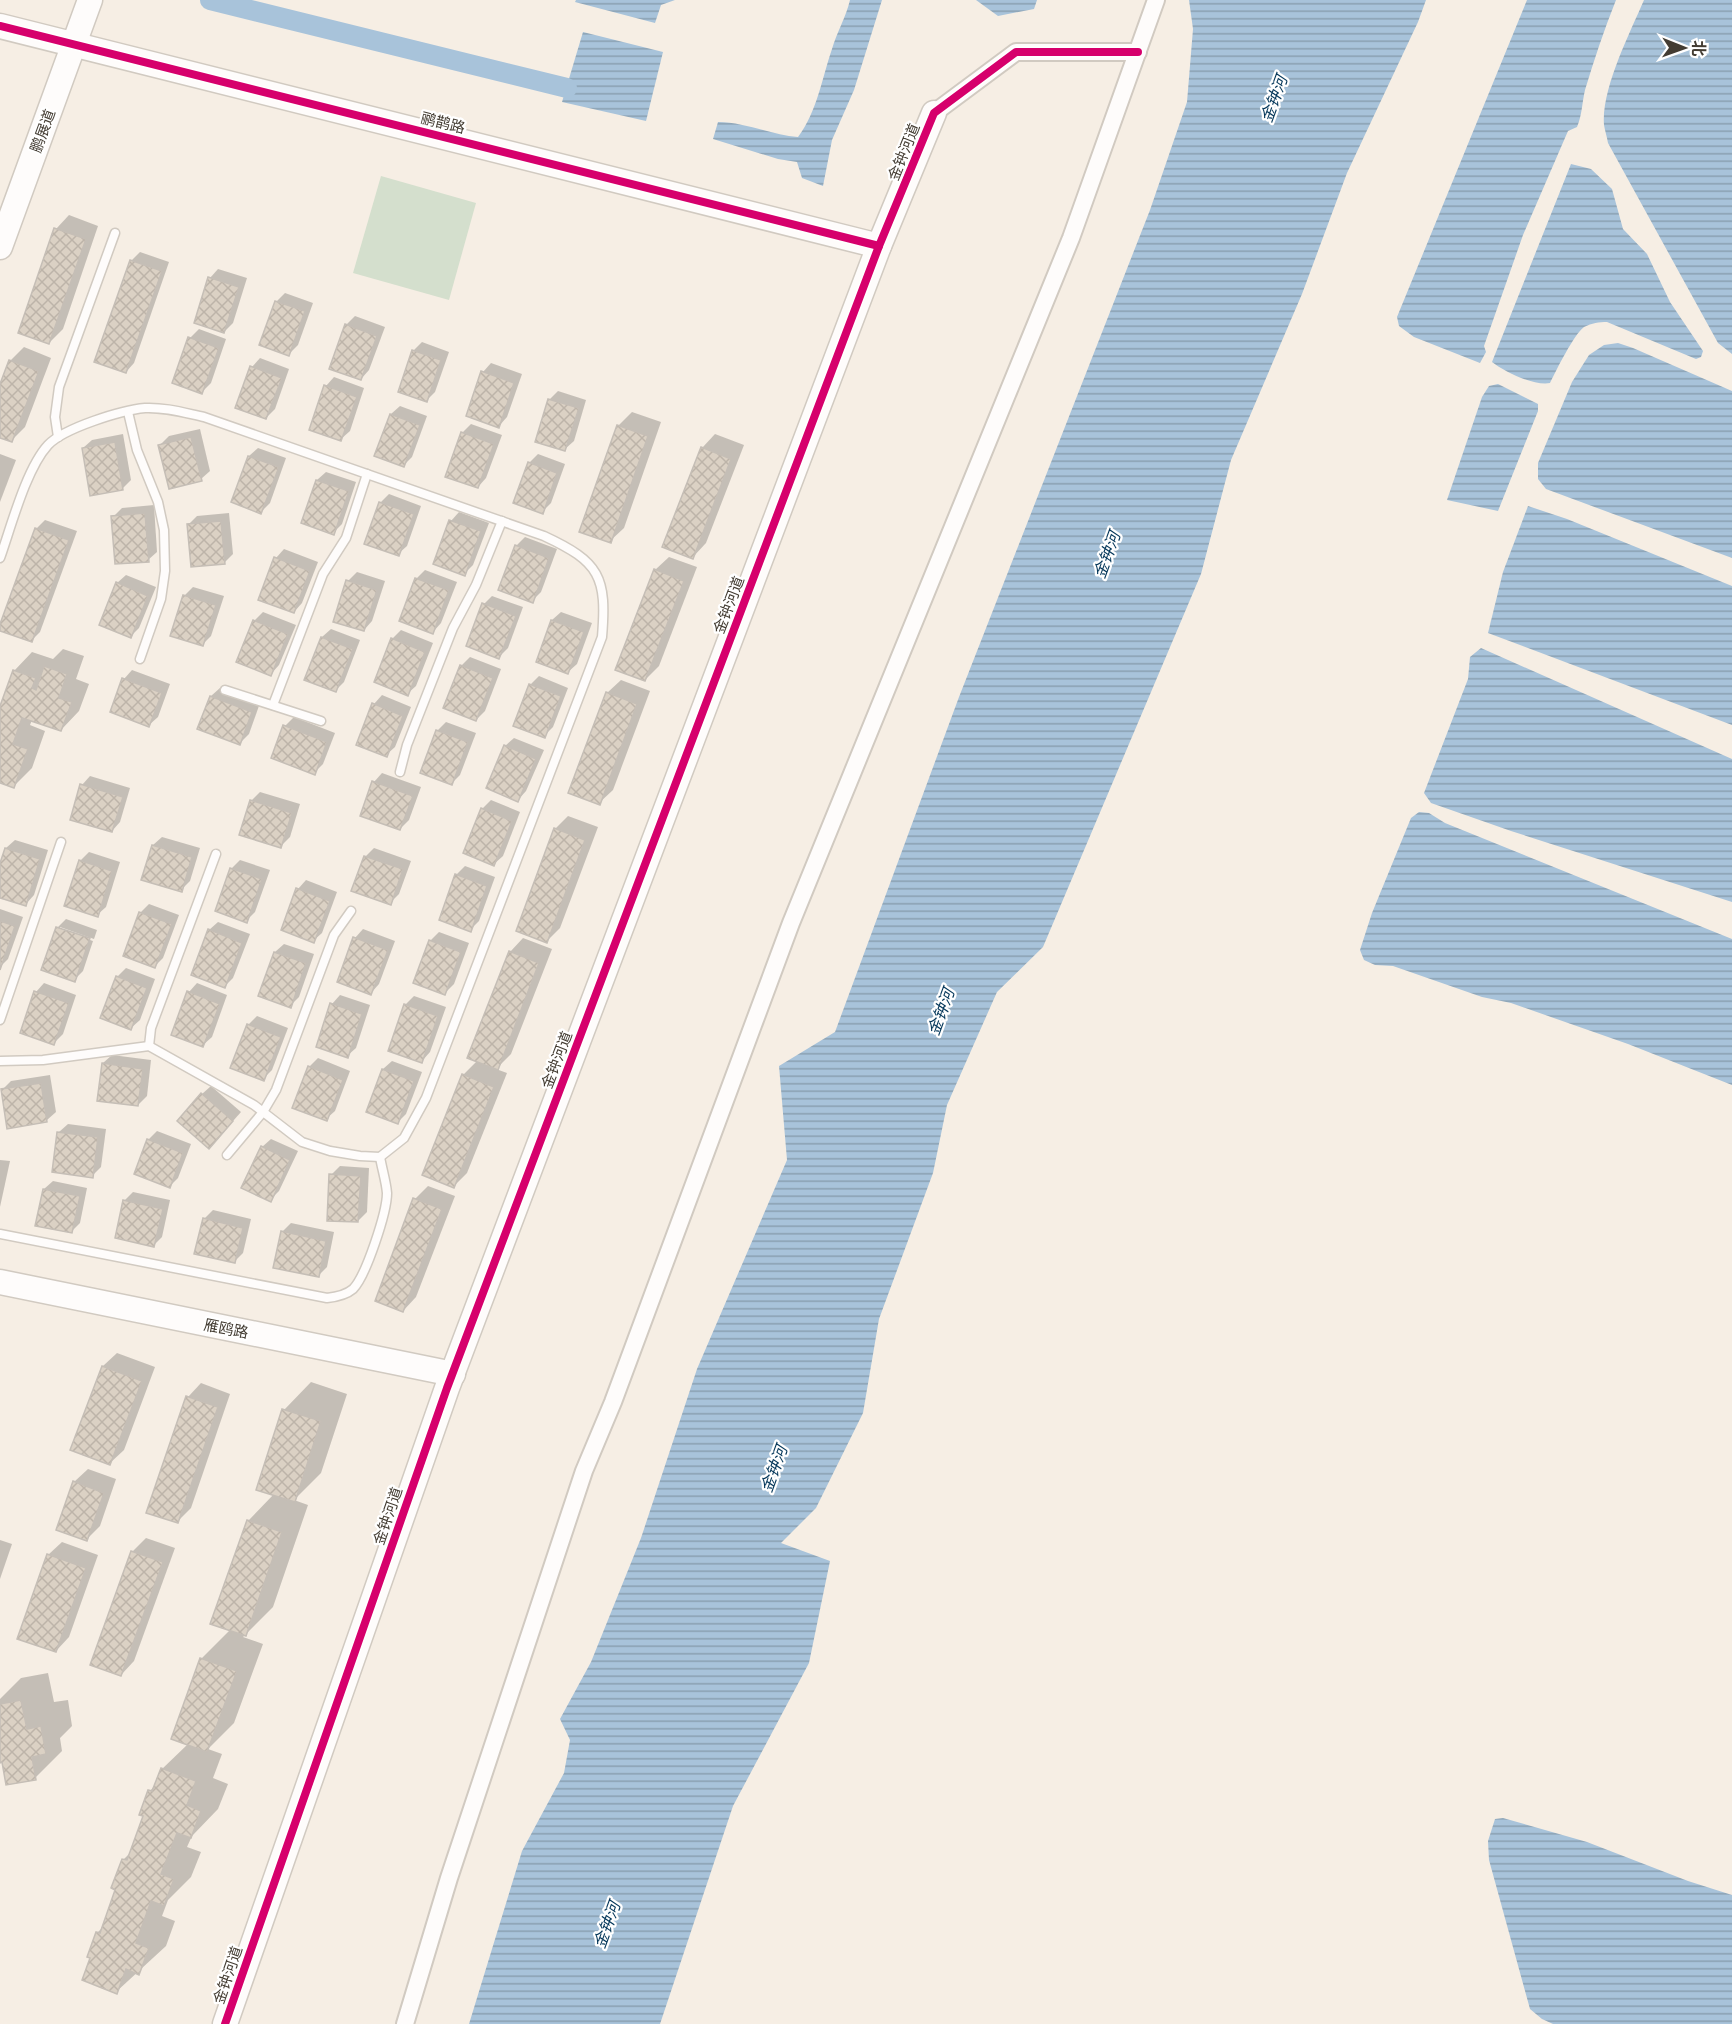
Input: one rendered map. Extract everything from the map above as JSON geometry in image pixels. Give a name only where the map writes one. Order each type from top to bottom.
[{"type":"street","points":[[405,2024],[449,1878],[584,1472],[614,1401],[791,923],[1071,238],[1156,0]]},
{"type":"street","name":"鹏展道","points":[[0,247],[79,7]]},
{"type":"street","name":"鹂鹊路","points":[[0,26],[879,246]]},
{"type":"street","name":"鹏展道","points":[[0,200],[67,43]]},
{"type":"street","points":[[934,113],[1016,52],[1138,52]]},
{"type":"street","name":"金钟河道","points":[[225,2024],[450,1381],[879,246],[934,113]]},
{"type":"street","name":"雁鸥路","points":[[0,1282],[450,1381]]},
{"type":"street","name":"雁鸥路","points":[[0,1298],[450,1381]]},
{"type":"lane","points":[[58,437],[55,417],[59,387],[115,233]]},
{"type":"lane","points":[[0,558],[28,479],[47,446],[58,437],[94,420],[145,408],[172,410],[204,417],[502,521],[571,548],[590,563],[602,583],[604,607],[602,637],[426,1098],[405,1138],[380,1157],[330,1151],[302,1142],[263,1112],[149,1046],[43,1060],[0,1061]]},
{"type":"lane","points":[[128,412],[137,450],[158,502],[164,530],[165,570],[161,599],[140,659]]},
{"type":"lane","points":[[273,705],[324,574],[346,538],[367,474]]},
{"type":"lane","points":[[400,772],[407,745],[453,628],[476,585],[502,521]]},
{"type":"lane","points":[[225,690],[321,721]]},
{"type":"lane","points":[[0,1020],[61,842]]},
{"type":"lane","points":[[149,1046],[151,1028],[216,854]]},
{"type":"lane","points":[[227,1155],[263,1112],[276,1090],[334,935],[351,911]]},
{"type":"lane","points":[[0,1234],[327,1298],[339,1297],[352,1289],[362,1276],[383,1217],[387,1194],[380,1157]]},
{"type":"green space","points":[[381,176],[476,203],[449,300],[353,273]]},
{"type":"water","points":[[576,0],[675,0],[661,5],[655,23],[575,2]]},
{"type":"water","points":[[850,0],[882,0],[854,90],[832,140],[823,186],[802,178],[797,162],[778,159],[713,139],[718,122],[798,137],[810,117]]},
{"type":"water","points":[[976,0],[1037,0],[1034,9],[998,16]]},
{"type":"water","name":"金钟河","points":[[1189,0],[1426,0],[1418,22],[1347,173],[1302,294],[1231,460],[1201,574],[1043,947],[997,992],[947,1105],[933,1173],[879,1319],[863,1413],[816,1508],[781,1543],[830,1561],[809,1663],[733,1806],[660,2024],[469,2024],[522,1851],[564,1773],[570,1740],[560,1719],[591,1662],[641,1538],[697,1369],[787,1160],[779,1066],[835,1032],[959,697],[1150,210],[1187,102],[1193,29]]},
{"type":"water","points":[[1527,0],[1616,0],[1588,79],[1577,127],[1568,131],[1523,235],[1484,346],[1486,352],[1480,363],[1414,337],[1399,326],[1397,317]]},
{"type":"water","points":[[1644,0],[1732,0],[1732,354],[1718,343],[1608,143],[1604,125],[1607,95],[1618,61]]},
{"type":"water","points":[[583,32],[663,52],[646,121],[562,102]]},
{"type":"water","points":[[1571,164],[1591,169],[1612,189],[1623,229],[1647,254],[1670,302],[1703,351],[1701,357],[1696,359],[1604,322],[1584,327],[1580,331],[1550,383],[1520,377],[1492,362]]},
{"type":"water","points":[[1618,343],[1732,391],[1732,558],[1546,489],[1538,479],[1538,463],[1572,382],[1589,355],[1604,345]]},
{"type":"water","points":[[1498,384],[1538,404],[1538,411],[1498,511],[1447,500],[1482,397],[1489,386]]},
{"type":"water","points":[[1528,506],[1567,519],[1732,586],[1732,725],[1488,633],[1503,572]]},
{"type":"water","points":[[1481,648],[1732,759],[1732,902],[1431,803],[1424,793],[1468,679],[1470,657]]},
{"type":"water","points":[[1419,812],[1429,813],[1445,823],[1732,939],[1732,1085],[1628,1044],[1511,1003],[1482,997],[1393,966],[1375,965],[1364,960],[1360,950],[1372,913],[1411,818]]},
{"type":"water","points":[[1503,1818],[1587,1842],[1688,1881],[1732,1895],[1732,2024],[1553,2024],[1542,2019],[1530,2009],[1489,1860],[1488,1841],[1495,1819]]},
{"type":"building","points":[[54,228],[86,239],[49,344],[18,333]]},
{"type":"building","points":[[130,260],[162,271],[126,373],[94,362]]},
{"type":"building","points":[[208,277],[239,287],[224,333],[194,323]]},
{"type":"building","points":[[275,301],[305,311],[289,356],[259,345]]},
{"type":"building","points":[[345,324],[377,336],[361,380],[329,369]]},
{"type":"building","points":[[188,337],[219,348],[202,394],[172,383]]},
{"type":"building","points":[[412,350],[441,360],[427,402],[398,392]]},
{"type":"building","points":[[9,360],[39,371],[12,442],[0,438],[0,384]]},
{"type":"building","points":[[250,366],[282,378],[266,419],[235,408]]},
{"type":"building","points":[[481,371],[514,383],[499,428],[466,416]]},
{"type":"building","points":[[324,385],[357,397],[341,441],[309,430]]},
{"type":"building","points":[[548,399],[579,408],[565,451],[535,442]]},
{"type":"building","points":[[390,414],[420,425],[404,467],[374,456]]},
{"type":"building","points":[[617,425],[648,436],[611,543],[579,532]]},
{"type":"building","points":[[461,432],[494,444],[478,488],[445,477]]},
{"type":"building","points":[[191,437],[202,481],[169,489],[158,445]]},
{"type":"building","points":[[115,442],[123,490],[90,496],[82,448]]},
{"type":"building","points":[[701,447],[731,459],[693,559],[662,547]]},
{"type":"building","points":[[248,456],[279,467],[261,514],[231,502]]},
{"type":"building","points":[[528,462],[557,473],[543,514],[513,503]]},
{"type":"building","points":[[316,480],[349,491],[334,535],[301,523]]},
{"type":"building","points":[[379,502],[414,514],[399,556],[364,544]]},
{"type":"building","points":[[145,513],[149,562],[115,564],[111,516]]},
{"type":"building","points":[[449,520],[481,531],[465,576],[433,564]]},
{"type":"building","points":[[221,521],[225,564],[191,567],[187,524]]},
{"type":"building","points":[[35,528],[69,540],[32,642],[0,631],[0,624]]},
{"type":"building","points":[[515,545],[549,558],[533,603],[498,590]]},
{"type":"building","points":[[274,557],[310,571],[294,613],[258,600]]},
{"type":"building","points":[[654,569],[684,581],[645,681],[615,670]]},
{"type":"building","points":[[415,578],[449,590],[433,634],[399,621]]},
{"type":"building","points":[[346,580],[377,590],[364,631],[333,622]]},
{"type":"building","points":[[116,582],[148,596],[131,638],[99,625]]},
{"type":"building","points":[[183,595],[216,605],[203,646],[170,636]]},
{"type":"building","points":[[482,603],[516,616],[499,659],[466,646]]},
{"type":"building","points":[[253,620],[288,634],[271,676],[236,662]]},
{"type":"building","points":[[551,620],[584,632],[568,674],[536,662]]},
{"type":"building","points":[[321,637],[353,649],[336,692],[304,680]]},
{"type":"building","points":[[391,638],[425,652],[408,696],[374,682]]},
{"type":"building","points":[[460,665],[493,678],[476,721],[443,708]]},
{"type":"building","points":[[44,666],[67,674],[59,698],[72,702],[61,731],[22,718],[13,744],[28,749],[14,788],[0,783],[0,706],[13,670],[36,678],[32,688],[36,690]]},
{"type":"building","points":[[122,678],[162,693],[149,727],[110,712]]},
{"type":"building","points":[[529,684],[561,696],[545,738],[513,726]]},
{"type":"building","points":[[606,692],[637,704],[600,805],[568,793]]},
{"type":"building","points":[[210,696],[252,712],[240,745],[197,729]]},
{"type":"building","points":[[372,703],[403,716],[387,757],[356,745]]},
{"type":"building","points":[[283,725],[327,742],[315,775],[271,758]]},
{"type":"building","points":[[436,730],[468,742],[452,785],[420,773]]},
{"type":"building","points":[[504,745],[536,759],[518,802],[486,788]]},
{"type":"building","points":[[372,781],[413,796],[400,830],[360,816]]},
{"type":"building","points":[[80,784],[123,797],[112,832],[70,820]]},
{"type":"building","points":[[250,800],[292,813],[281,848],[239,835]]},
{"type":"building","points":[[481,808],[512,821],[494,866],[463,853]]},
{"type":"building","points":[[554,828],[585,840],[547,943],[516,931]]},
{"type":"building","points":[[152,845],[192,857],[182,892],[141,880]]},
{"type":"building","points":[[5,848],[40,859],[26,906],[0,898],[0,863]]},
{"type":"building","points":[[364,856],[403,869],[391,905],[351,891]]},
{"type":"building","points":[[79,860],[112,871],[98,917],[64,906]]},
{"type":"building","points":[[230,868],[262,879],[247,923],[215,911]]},
{"type":"building","points":[[455,874],[487,886],[471,932],[439,920]]},
{"type":"building","points":[[296,888],[330,901],[314,943],[281,930]]},
{"type":"building","points":[[139,912],[172,924],[155,968],[123,956]]},
{"type":"building","points":[[0,921],[15,926],[0,970]]},
{"type":"building","points":[[56,927],[90,938],[75,982],[41,970]]},
{"type":"building","points":[[208,929],[242,943],[225,988],[191,975]]},
{"type":"building","points":[[353,937],[388,950],[371,995],[337,982]]},
{"type":"building","points":[[429,940],[461,952],[445,995],[413,983]]},
{"type":"building","points":[[509,951],[539,963],[498,1070],[467,1058]]},
{"type":"building","points":[[274,952],[306,963],[291,1008],[258,996]]},
{"type":"building","points":[[116,976],[147,988],[131,1030],[100,1018]]},
{"type":"building","points":[[34,991],[69,1003],[54,1045],[20,1033]]},
{"type":"building","points":[[187,991],[220,1004],[203,1047],[171,1035]]},
{"type":"building","points":[[330,1003],[362,1014],[348,1058],[316,1047]]},
{"type":"building","points":[[404,1004],[438,1016],[422,1063],[388,1051]]},
{"type":"building","points":[[247,1024],[281,1037],[264,1081],[230,1068]]},
{"type":"building","points":[[102,1063],[143,1069],[138,1106],[97,1101]]},
{"type":"building","points":[[308,1066],[343,1080],[327,1121],[292,1108]]},
{"type":"building","points":[[382,1069],[414,1081],[398,1124],[366,1112]]},
{"type":"building","points":[[462,1074],[494,1087],[454,1188],[422,1175]]},
{"type":"building","points":[[41,1083],[47,1122],[7,1129],[1,1089]]},
{"type":"building","points":[[201,1093],[233,1121],[209,1149],[177,1121]]},
{"type":"building","points":[[57,1132],[98,1137],[93,1178],[52,1172]]},
{"type":"building","points":[[147,1139],[183,1153],[170,1188],[134,1174]]},
{"type":"building","points":[[261,1146],[290,1160],[271,1202],[241,1188]]},
{"type":"building","points":[[329,1174],[361,1176],[358,1222],[327,1221]]},
{"type":"building","points":[[43,1189],[80,1196],[72,1233],[35,1226]]},
{"type":"building","points":[[413,1198],[442,1209],[403,1312],[375,1301]]},
{"type":"building","points":[[123,1200],[163,1209],[154,1247],[115,1238]]},
{"type":"building","points":[[203,1218],[243,1228],[235,1263],[194,1254]]},
{"type":"building","points":[[281,1231],[326,1241],[319,1277],[273,1268]]},
{"type":"building","points":[[102,1366],[142,1381],[110,1465],[70,1450]]},
{"type":"building","points":[[186,1396],[218,1407],[178,1523],[146,1513]]},
{"type":"building","points":[[282,1409],[321,1421],[295,1502],[256,1490]]},
{"type":"building","points":[[73,1481],[104,1493],[87,1541],[56,1530]]},
{"type":"building","points":[[247,1520],[282,1532],[246,1636],[210,1624]]},
{"type":"building","points":[[131,1551],[163,1562],[121,1676],[90,1665]]},
{"type":"building","points":[[47,1554],[86,1568],[56,1652],[17,1639]]},
{"type":"building","points":[[200,1658],[237,1671],[207,1752],[171,1739]]},
{"type":"building","points":[[21,1700],[27,1729],[41,1726],[46,1754],[32,1757],[36,1780],[6,1785],[2,1762],[0,1763],[0,1704]]},
{"type":"building","points":[[161,1768],[196,1781],[187,1805],[201,1811],[191,1838],[177,1833],[161,1874],[174,1879],[164,1906],[151,1901],[136,1943],[149,1948],[139,1975],[126,1969],[117,1994],[82,1980],[96,1932],[100,1933],[115,1890],[111,1888],[122,1859],[127,1860],[143,1816],[139,1815],[148,1790],[152,1791]]},
{"type":"waterway","points":[[210,0],[567,88]]},
{"type":"cycle path","points":[[0,26],[879,246]]},
{"type":"cycle path","points":[[225,2024],[447,1388],[879,246],[934,113],[1016,52],[1138,52]]}]
